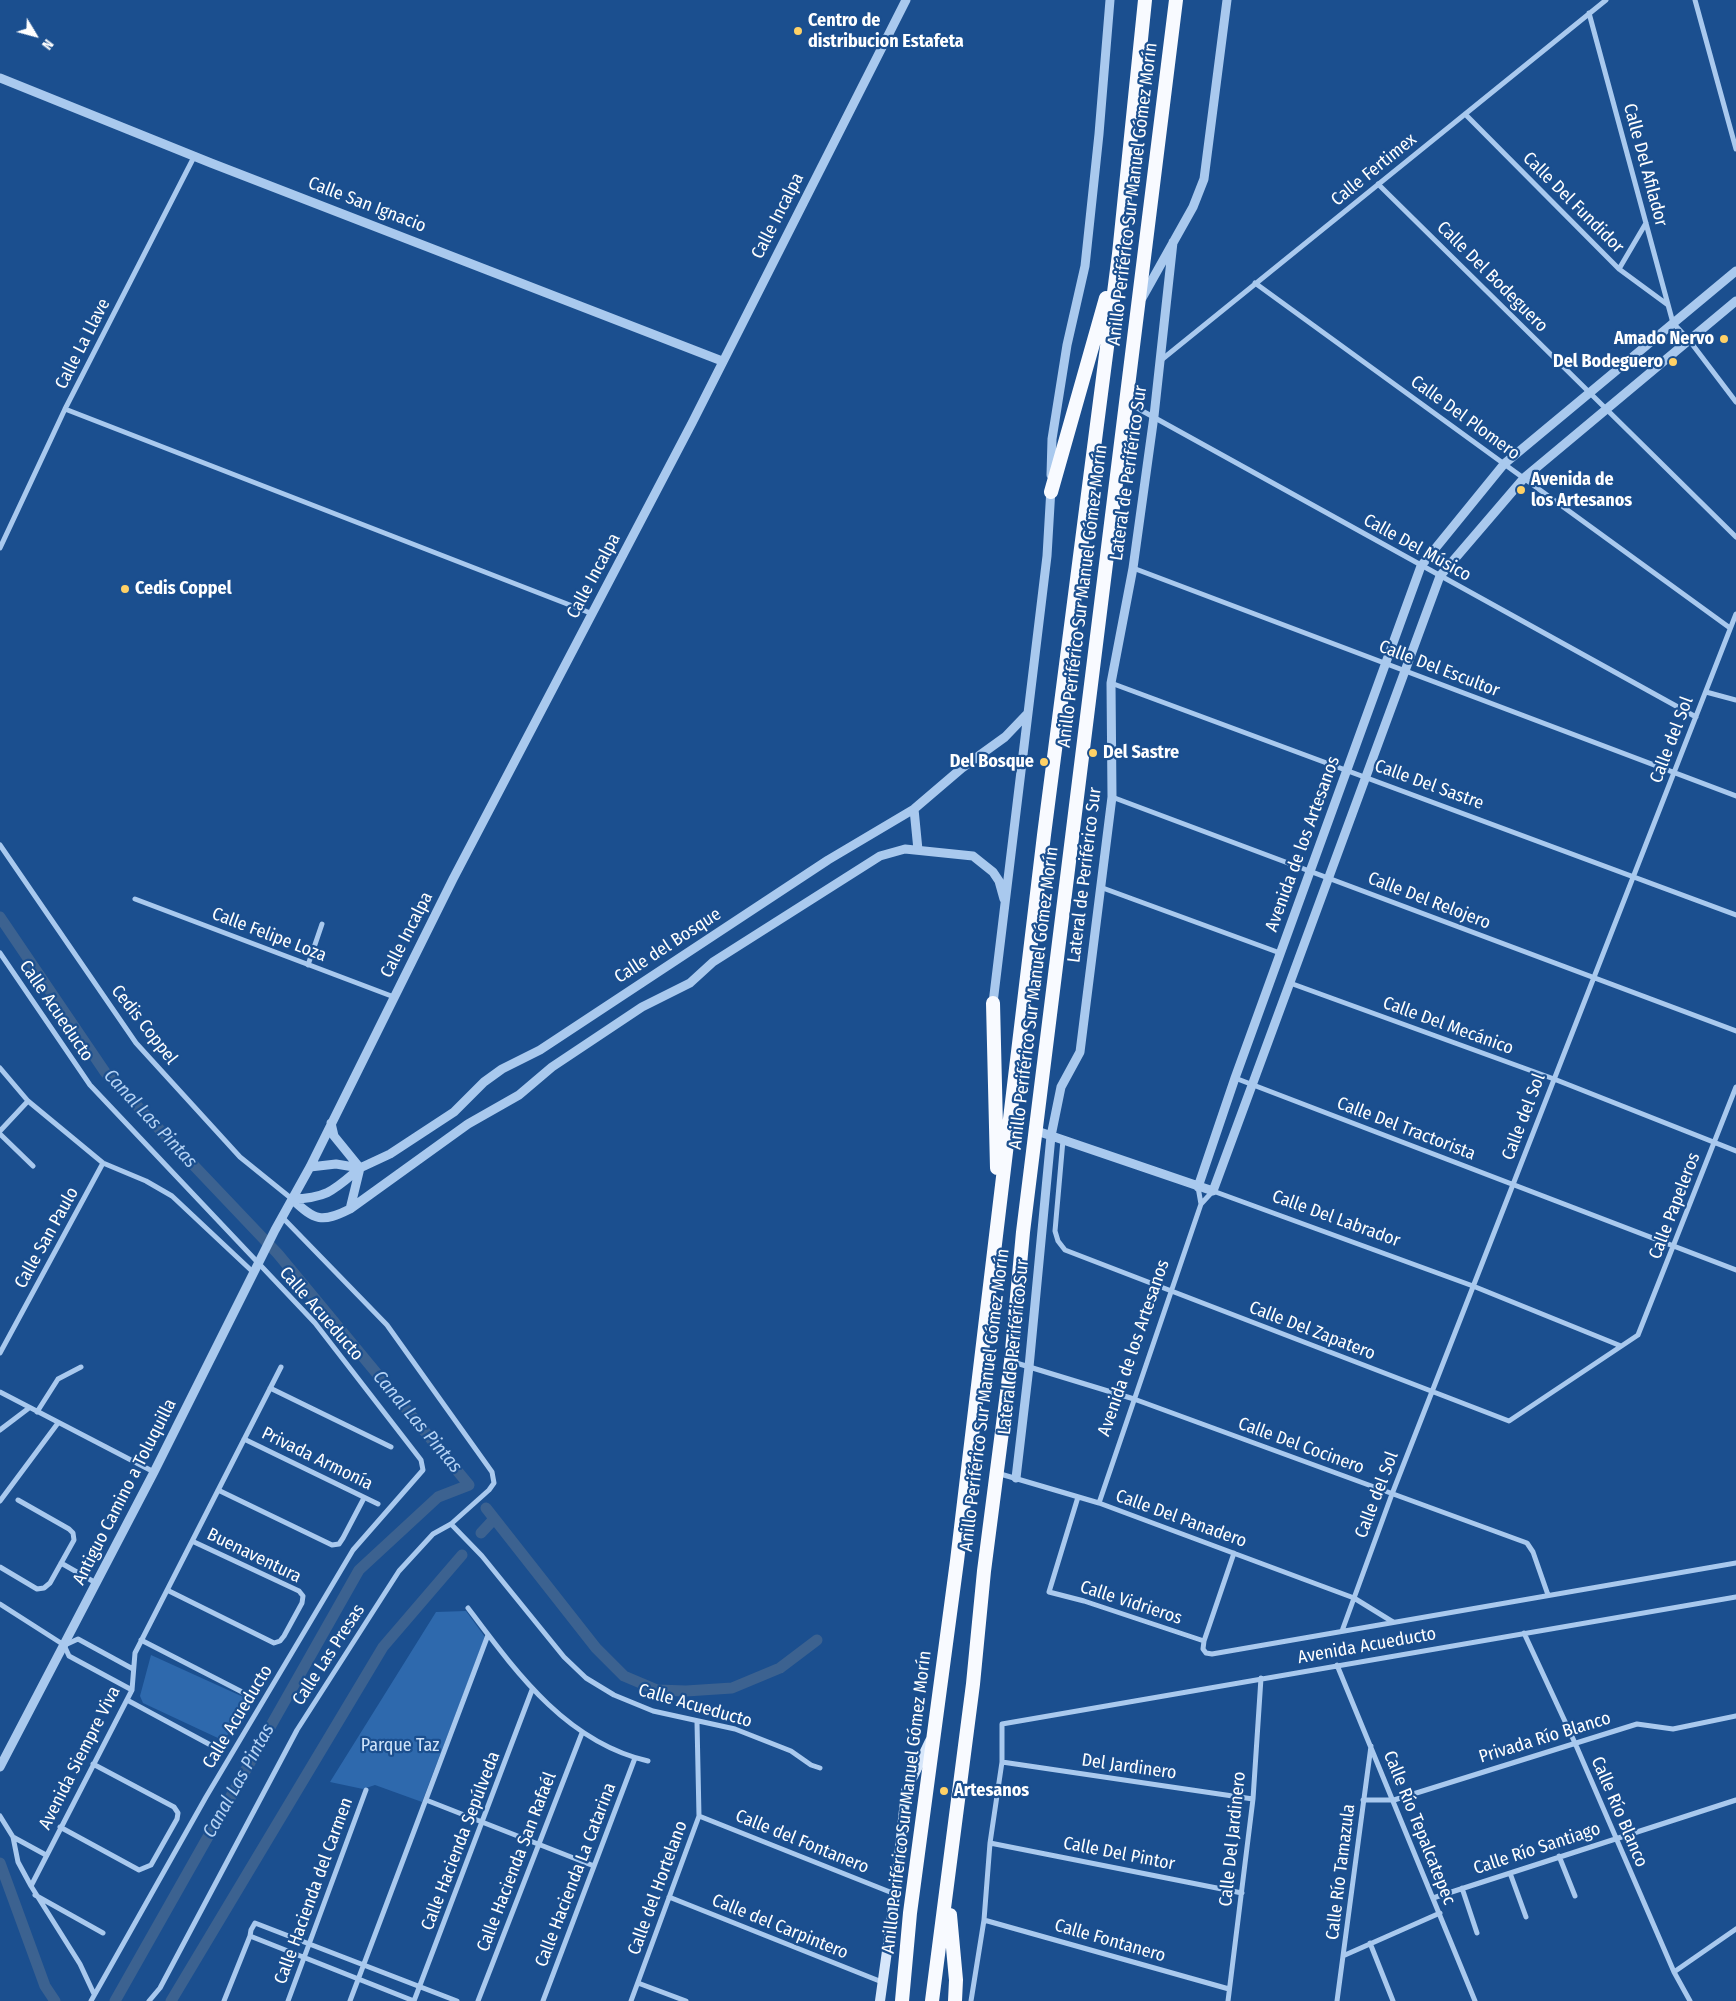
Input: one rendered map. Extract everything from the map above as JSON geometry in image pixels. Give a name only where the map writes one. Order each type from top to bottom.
[{"type":"highway","points":[[1140,0],[1141,32]]},
{"type":"highway","name":"Anillo Periférico Sur Manuel Gómez Morín","points":[[902,2001],[910,1913],[1043,844],[1119,254],[1145,0]]},
{"type":"highway","name":"Anillo Periférico Sur Manuel Gómez Morín","points":[[932,2001],[948,1891],[973,1684],[984,1571],[1011,1362],[1023,1232],[1176,0]]},
{"type":"highway","points":[[1051,492],[1119,254]]},
{"type":"highway","points":[[993,1003],[998,1216]]},
{"type":"highway","points":[[948,1891],[956,1980],[954,2001]]},
{"type":"main road","points":[[880,2001],[895,1894],[906,1790],[933,1735]]},
{"type":"street","name":"Calle Incalpa","points":[[292,1199],[906,0]]},
{"type":"street","points":[[993,1003],[1047,556],[1052,440],[1067,344],[1085,266],[1099,134],[1110,0]]},
{"type":"street","points":[[1138,305],[1193,207],[1204,179],[1227,0]]},
{"type":"street","name":"Calle Fertimex","points":[[1160,361],[1606,0]]},
{"type":"street","points":[[1695,0],[1736,149]]},
{"type":"street","name":"Calle Del Afilador","points":[[1589,13],[1673,323]]},
{"type":"street","name":"Calle San Ignacio","points":[[0,78],[722,361]]},
{"type":"street","name":"Calle Del Fundidor","points":[[1465,114],[1619,269],[1668,305]]},
{"type":"street","name":"Calle La Llave","points":[[0,548],[65,408],[195,155]]},
{"type":"street","name":"Calle Del Bodeguero","points":[[1378,184],[1736,536]]},
{"type":"street","points":[[1619,269],[1646,224]]},
{"type":"street","name":"Lateral de Periférico Sur","points":[[1016,1478],[1029,1367],[1051,1136],[1061,1087],[1080,1052],[1112,798],[1112,683],[1132,568],[1154,416],[1173,242]]},
{"type":"street","name":"Avenida de los Artesanos","points":[[1201,1204],[1198,1186],[1235,1078],[1421,566],[1504,464],[1736,271]]},
{"type":"street","name":"Calle Del Plomero","points":[[1256,283],[1730,628]]},
{"type":"street","name":"Avenida de los Artesanos","points":[[1099,1504],[1201,1204],[1212,1192],[1253,1085],[1440,576],[1524,478],[1736,301]]},
{"type":"street","points":[[1673,323],[1689,340],[1736,402]]},
{"type":"street","name":"Calle Del Músico","points":[[1125,401],[1696,717]]},
{"type":"street","points":[[65,408],[593,614]]},
{"type":"street","name":"Calle Del Escultor","points":[[1132,568],[1736,796]]},
{"type":"street","name":"Calle del Sol","points":[[1342,1631],[1392,1494],[1736,614]]},
{"type":"street","name":"Calle Del Sastre","points":[[1112,683],[1736,915]]},
{"type":"street","points":[[1706,692],[1736,700]]},
{"type":"street","name":"Calle del Bosque","points":[[292,1199],[313,1199],[332,1192],[360,1168],[390,1154],[423,1134],[454,1112],[484,1082],[502,1069],[540,1050],[828,860],[914,808],[962,768],[1005,737],[1029,712]]},
{"type":"street","name":"Calle Del Relojero","points":[[1112,798],[1736,1031]]},
{"type":"street","points":[[914,808],[918,850]]},
{"type":"street","name":"Cedis Coppel","points":[[0,845],[136,1043],[240,1157],[292,1199]]},
{"type":"street","points":[[282,1217],[292,1199],[315,1216],[328,1220],[350,1209],[468,1124],[519,1095],[552,1067],[642,1007],[690,983],[713,962],[782,916],[880,856],[905,849],[973,856],[993,872],[999,881],[1005,903]]},
{"type":"street","points":[[1100,887],[1280,953]]},
{"type":"street","name":"Calle Felipe Loza","points":[[135,899],[394,997]]},
{"type":"street","points":[[308,964],[322,924]]},
{"type":"street","name":"Calle Acueducto","points":[[0,953],[90,1085],[315,1323],[421,1460],[423,1470],[353,1550],[206,1797],[91,2001]]},
{"type":"street","name":"Calle Del Mecánico","points":[[1290,983],[1554,1079],[1736,1151]]},
{"type":"street","points":[[0,1068],[28,1101],[103,1163],[146,1181],[172,1196],[254,1273]]},
{"type":"street","name":"Calle Del Tractorista","points":[[1235,1078],[1736,1270]]},
{"type":"street","name":"Calle Papeleros","points":[[1638,1335],[1736,1087]]},
{"type":"street","points":[[28,1101],[0,1132],[33,1166]]},
{"type":"street","points":[[330,1123],[334,1136],[360,1168]]},
{"type":"street","name":"Calle Del Labrador","points":[[1037,1131],[1198,1186],[1473,1286],[1621,1346]]},
{"type":"street","name":"Calle Del Zapatero","points":[[1063,1140],[1055,1231],[1058,1241],[1065,1250],[1509,1421],[1638,1335]]},
{"type":"street","name":"Calle San Paulo","points":[[0,1352],[103,1163]]},
{"type":"street","points":[[310,1167],[336,1164],[360,1168]]},
{"type":"street","points":[[350,1209],[360,1168]]},
{"type":"street","name":"Calle Acueducto","points":[[282,1217],[387,1325],[492,1472],[494,1484]]},
{"type":"street","name":"Antiguo Camino a Toluquilla","points":[[0,1767],[154,1472],[282,1217]]},
{"type":"street","name":"Calle Del Cocinero","points":[[1011,1362],[1134,1399],[1527,1543],[1548,1595]]},
{"type":"street","points":[[37,1412],[58,1379],[81,1367]]},
{"type":"street","name":"Avenida Siempre Viva","points":[[30,1886],[132,1690],[135,1653],[141,1640],[281,1367]]},
{"type":"street","points":[[270,1388],[391,1447]]},
{"type":"street","points":[[0,1392],[154,1472]]},
{"type":"street","points":[[0,1430],[29,1408]]},
{"type":"street","points":[[0,1501],[58,1423]]},
{"type":"street","name":"Privada Armonía","points":[[244,1439],[378,1504]]},
{"type":"street","name":"Calle Del Panadero","points":[[997,1473],[1099,1504],[1354,1598],[1393,1622]]},
{"type":"street","name":"Calle Las Presas","points":[[149,2001],[160,1988],[297,1730],[399,1571],[433,1534],[451,1524],[494,1484]]},
{"type":"street","points":[[218,1490],[332,1546],[339,1544],[343,1538],[364,1498]]},
{"type":"street","name":"Calle Vidrieros","points":[[1078,1497],[1049,1592],[1084,1601],[1204,1641]]},
{"type":"street","points":[[0,1567],[37,1589],[44,1588],[50,1583],[74,1540],[73,1533],[18,1500]]},
{"type":"street","name":"Calle Acueducto","points":[[451,1524],[482,1556],[564,1657],[586,1678],[614,1695],[653,1711],[735,1729],[791,1751],[811,1766],[820,1768]]},
{"type":"street","name":"Buenaventura","points":[[167,1590],[274,1643],[280,1641],[284,1636],[302,1603],[303,1596],[299,1590],[192,1541]]},
{"type":"street","points":[[1204,1641],[1234,1553]]},
{"type":"street","points":[[61,1563],[96,1583]]},
{"type":"street","name":"Avenida Acueducto","points":[[1204,1641],[1202,1649],[1206,1653],[1212,1654],[1736,1563]]},
{"type":"street","name":"Avenida Acueducto","points":[[1002,1762],[1002,1724],[1736,1597]]},
{"type":"street","points":[[0,1604],[64,1645],[69,1656],[132,1690]]},
{"type":"street","points":[[468,1608],[532,1690],[582,1733],[635,1758],[648,1761]]},
{"type":"street","name":"Calle Río Blanco","points":[[1524,1633],[1575,1742],[1614,1838],[1674,1972],[1690,2001]]},
{"type":"street","points":[[350,2001],[488,1635]]},
{"type":"street","points":[[64,1645],[78,1639],[133,1669]]},
{"type":"street","points":[[141,1640],[248,1695]]},
{"type":"street","name":"Calle Río Tepalcatepec","points":[[1337,1665],[1475,2001]]},
{"type":"street","name":"Calle Del Jardinero","points":[[1228,2001],[1253,1799],[1261,1678]]},
{"type":"street","name":"Calle Hacienda Sepúlveda","points":[[414,2001],[532,1690]]},
{"type":"street","points":[[127,1700],[218,1749]]},
{"type":"street","name":"Privada Río Blanco","points":[[1363,1800],[1394,1800],[1637,1724],[1673,1729],[1736,1716]]},
{"type":"street","name":"Calle del Hortelano","points":[[631,2001],[699,1816],[697,1722]]},
{"type":"street","name":"Calle Hacienda San Rafaél","points":[[478,2001],[582,1733]]},
{"type":"street","name":"Calle Río Tamazula","points":[[1337,2001],[1345,1955],[1371,1746]]},
{"type":"street","name":"Calle Hacienda La Catarina","points":[[543,2001],[635,1758]]},
{"type":"street","points":[[971,2001],[984,1920],[990,1843],[1002,1762]]},
{"type":"street","name":"Del Jardinero","points":[[1002,1762],[1253,1799]]},
{"type":"street","points":[[60,1827],[139,1870],[151,1865],[177,1819],[178,1813],[174,1807],[93,1764]]},
{"type":"street","name":"Calle Hacienda del Carmen","points":[[288,2001],[366,1790]]},
{"type":"street","points":[[426,1800],[594,1866]]},
{"type":"street","name":"Calle Río Santiago","points":[[1433,1898],[1736,1800]]},
{"type":"street","points":[[0,1816],[13,1837],[18,1862],[30,1886],[80,1964],[94,1994]]},
{"type":"street","name":"Calle del Fontanero","points":[[699,1816],[895,1894]]},
{"type":"street","points":[[13,1837],[46,1855]]},
{"type":"street","name":"Calle Del Pintor","points":[[990,1843],[1242,1893]]},
{"type":"street","points":[[1558,1856],[1575,1896]]},
{"type":"street","points":[[1510,1872],[1526,1917]]},
{"type":"street","points":[[1462,1888],[1477,1933]]},
{"type":"street","points":[[35,1895],[103,1933]]},
{"type":"street","name":"Calle del Carpintero","points":[[669,1898],[882,1982]]},
{"type":"street","points":[[1345,1955],[1440,1913]]},
{"type":"street","name":"Calle Fontanero","points":[[984,1920],[1229,1989]]},
{"type":"street","points":[[224,2001],[255,1923],[457,2001]]},
{"type":"street","points":[[1674,1972],[1736,1929]]},
{"type":"street","points":[[250,1936],[414,2001]]},
{"type":"street","points":[[1370,1943],[1393,2001]]},
{"type":"street","points":[[638,1982],[686,2001]]},
{"type":"green space","name":"Parque Taz","points":[[466,1611],[485,1637],[422,1802],[375,1785],[363,1789],[330,1782],[436,1612]]},
{"type":"green space","points":[[151,1655],[250,1700],[235,1728],[220,1739],[143,1703],[140,1696]]},
{"type":"waterway","name":"Canal Las Pintas","points":[[0,917],[105,1072],[278,1254],[469,1485],[438,1497],[359,1570],[115,2001]]},
{"type":"waterway","points":[[486,1508],[596,1648],[624,1676],[657,1690],[686,1691],[732,1688],[780,1668],[817,1640]]},
{"type":"waterway","points":[[481,1533],[494,1519]]},
{"type":"waterway","points":[[171,2001],[383,1647],[462,1555]]},
{"type":"waterway","points":[[0,1863],[45,1986],[55,2001]]},
{"type":"place","name":"Centro de distribucion Estafeta","points":[[798,31]]},
{"type":"place","name":"Amado Nervo","points":[[1724,339]]},
{"type":"place","name":"Del Bodeguero","points":[[1673,362]]},
{"type":"place","name":"Avenida de los Artesanos","points":[[1521,490]]},
{"type":"place","name":"Cedis Coppel","points":[[125,589]]},
{"type":"place","name":"Del Sastre","points":[[1093,753]]},
{"type":"place","name":"Del Bosque","points":[[1044,762]]},
{"type":"place","name":"Artesanos","points":[[944,1791]]}]
